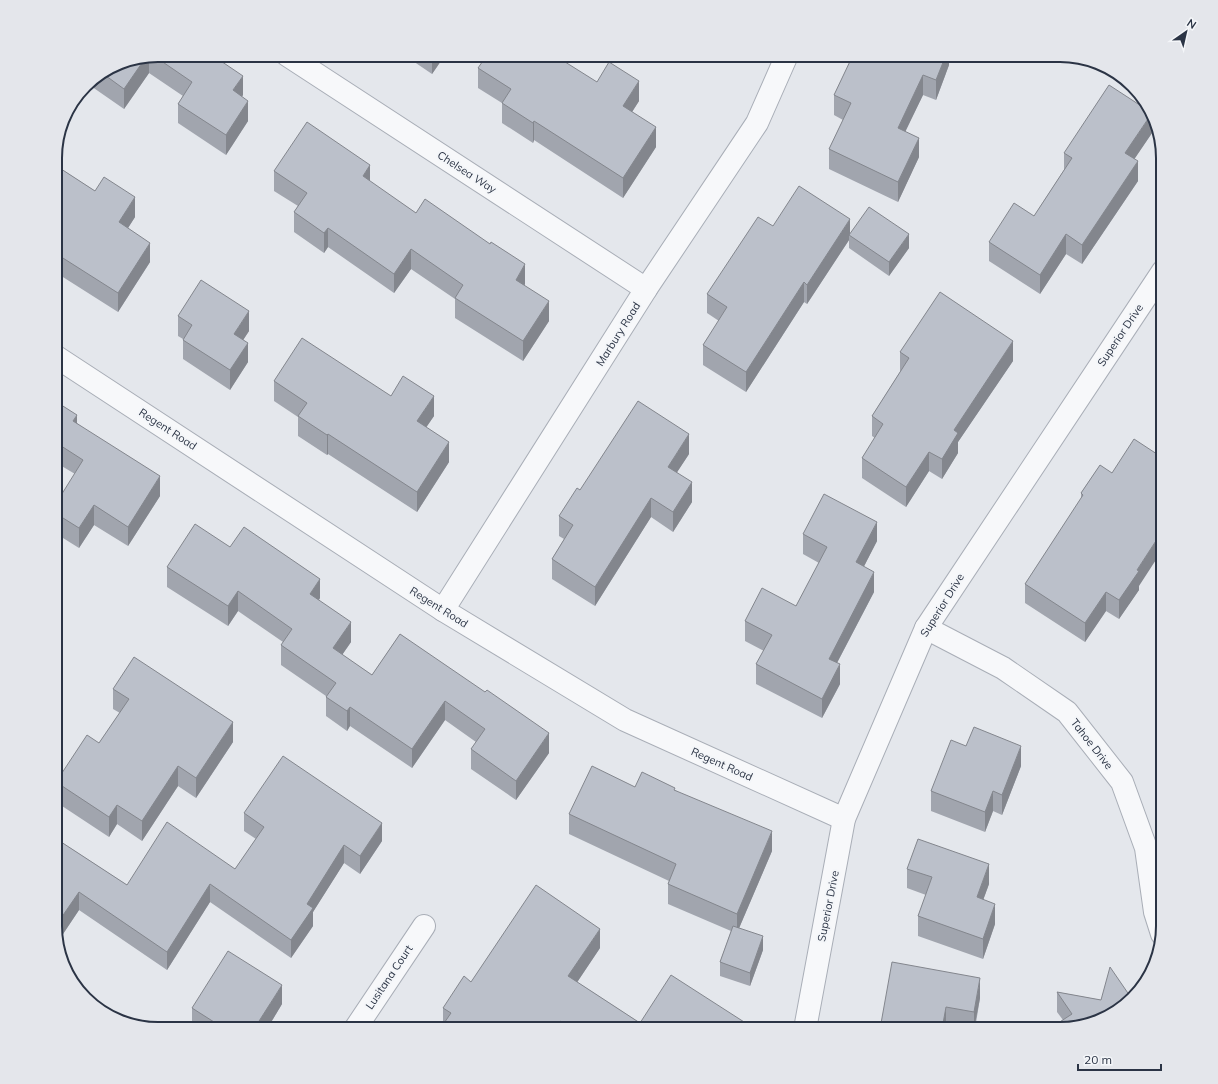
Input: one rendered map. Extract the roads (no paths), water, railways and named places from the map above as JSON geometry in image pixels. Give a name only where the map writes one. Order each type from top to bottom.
[{"type":"street","name":"Chelsea Way","points":[[298,62],[646,289]]},
{"type":"street","name":"Marbury Road","points":[[443,610],[646,289],[757,122],[784,62]]},
{"type":"street","name":"Superior Drive","points":[[806,1022],[844,819],[926,628],[1156,282]]},
{"type":"street","name":"Regent Road","points":[[62,361],[443,610],[625,720],[844,819]]},
{"type":"street","name":"Tahoe Drive","points":[[926,628],[1003,668],[1067,712],[1122,782],[1155,843],[1156,915]]},
{"type":"street","name":"Lusitana Court","points":[[360,1022],[424,926]]}]
